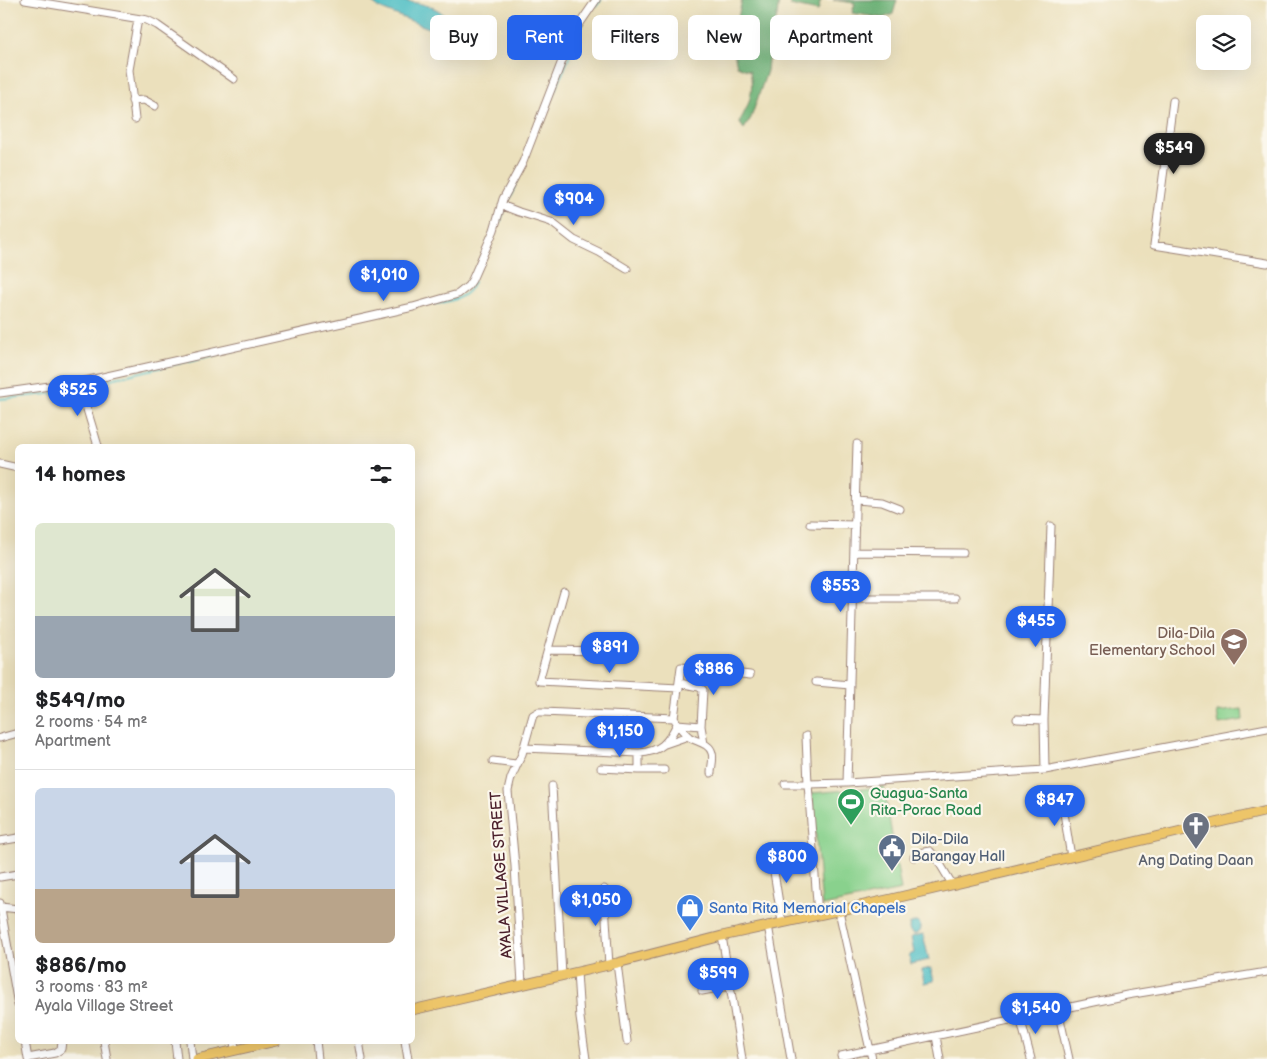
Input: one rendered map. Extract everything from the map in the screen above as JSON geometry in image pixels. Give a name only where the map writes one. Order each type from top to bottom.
[{"type":"main road","points":[[415,1009],[613,964],[768,925],[839,911],[1267,811]]},
{"type":"main road","points":[[197,1059],[213,1057],[262,1044]]},
{"type":"street","points":[[25,0],[138,18],[157,25],[234,79]]},
{"type":"street","points":[[0,393],[85,381],[413,307],[458,294],[472,280],[525,155],[572,35],[596,0]]},
{"type":"street","points":[[135,119],[129,70],[138,18]]},
{"type":"street","points":[[132,101],[144,100],[155,106]]},
{"type":"street","points":[[1173,101],[1154,245],[1267,263]]},
{"type":"street","points":[[504,206],[551,222],[574,240],[627,269]]},
{"type":"street","points":[[85,381],[88,392],[86,406],[97,444]]},
{"type":"street","points":[[847,783],[857,444]]},
{"type":"street","points":[[0,464],[15,467]]},
{"type":"street","points":[[856,500],[882,502],[900,509]]},
{"type":"street","points":[[810,524],[855,525]]},
{"type":"street","points":[[1045,770],[1044,720],[1050,526]]},
{"type":"street","points":[[854,552],[963,553]]},
{"type":"street","points":[[564,592],[539,681],[702,688],[701,726],[704,744]]},
{"type":"street","points":[[853,598],[956,598]]},
{"type":"street","points":[[549,650],[606,651]]},
{"type":"street","points":[[524,748],[639,753],[654,751],[671,736],[676,721],[681,667],[750,675]]},
{"type":"street","points":[[816,682],[850,685]]},
{"type":"street","name":"AYALA VILLAGE STREET","points":[[522,984],[515,866],[508,791],[510,778],[524,748],[531,718],[538,712],[676,721],[701,726]]},
{"type":"street","points":[[1017,719],[1044,720]]},
{"type":"street","points":[[676,721],[688,736],[704,744],[712,752],[711,773]]},
{"type":"street","points":[[785,784],[847,783],[1045,770],[1267,728]]},
{"type":"street","points":[[0,738],[15,734]]},
{"type":"street","points":[[664,744],[688,736]]},
{"type":"street","points":[[806,736],[818,915]]},
{"type":"street","points":[[639,753],[639,770]]},
{"type":"street","points":[[492,762],[516,764]]},
{"type":"street","points":[[602,768],[664,770]]},
{"type":"street","points":[[552,786],[562,976]]},
{"type":"street","points":[[1062,794],[1071,857]]},
{"type":"street","points":[[0,841],[15,838]]},
{"type":"street","points":[[774,848],[774,872],[782,922]]},
{"type":"street","points":[[914,857],[918,853],[930,851],[934,853],[952,884]]},
{"type":"street","points":[[0,877],[15,874]]},
{"type":"street","points":[[604,889],[613,964],[627,1041]]},
{"type":"street","points":[[0,903],[15,988]]},
{"type":"street","points":[[1,907],[15,909]]},
{"type":"street","points":[[839,911],[872,1059]]},
{"type":"street","points":[[768,925],[791,1059]]},
{"type":"street","points":[[722,936],[742,1059]]},
{"type":"street","points":[[577,972],[580,1018],[586,1059]]},
{"type":"street","points":[[841,1056],[1127,995],[1267,972]]},
{"type":"street","points":[[702,991],[729,986]]},
{"type":"street","points":[[1058,1010],[1069,1059]]},
{"type":"street","points":[[1020,1017],[1031,1059]]},
{"type":"street","points":[[936,1036],[940,1059]]},
{"type":"street","points":[[26,1044],[28,1058],[54,1053],[61,1048],[62,1044]]},
{"type":"street","points":[[104,1044],[107,1059]]},
{"type":"street","points":[[175,1044],[177,1059]]},
{"type":"street","points":[[190,1044],[192,1059]]},
{"type":"street","points":[[316,1044],[318,1059]]},
{"type":"street","points":[[360,1044],[362,1059]]},
{"type":"street","points":[[406,1044],[408,1059]]},
{"type":"green space","points":[[742,0],[779,0],[777,15],[770,15],[770,47],[767,71],[751,118],[744,129],[739,122],[750,98],[752,85],[750,71],[737,66],[736,60],[760,60],[760,15],[739,15]]},
{"type":"green space","points":[[791,0],[821,0],[818,11],[790,5]]},
{"type":"green space","points":[[833,0],[897,0],[893,14],[890,15],[852,13],[855,3]]},
{"type":"green space","points":[[1242,709],[1243,720],[1219,724],[1217,712]]},
{"type":"green space","points":[[884,787],[901,890],[822,906],[812,793]]},
{"type":"water","points":[[368,0],[419,3],[437,9],[443,14],[430,15],[430,29],[379,8]]},
{"type":"water","points":[[915,922],[921,928],[915,934],[909,928]]},
{"type":"water","points":[[923,934],[929,960],[911,964],[909,955],[914,953],[911,937]]},
{"type":"water","points":[[931,968],[934,981],[924,983],[922,970]]},
{"type":"waterway","points":[[596,6],[601,0]]},
{"type":"waterway","points":[[543,119],[583,24]]},
{"type":"waterway","points":[[507,204],[519,176]]},
{"type":"waterway","points":[[500,222],[505,208]]},
{"type":"waterway","points":[[435,304],[453,300],[463,295],[468,292],[474,282]]},
{"type":"waterway","points":[[89,384],[245,348]]},
{"type":"waterway","points":[[0,399],[58,393],[84,386]]},
{"type":"place","name":"Dila-Dila Elementary School","points":[[1234,666]]},
{"type":"place","name":"Guagua-Santa Rita-Porac Road","points":[[851,826]]},
{"type":"place","name":"Ang Dating Daan","points":[[1196,850]]},
{"type":"place","name":"Dila-Dila Barangay Hall","points":[[892,872]]},
{"type":"place","name":"Santa Rita Memorial Chapels","points":[[690,932]]}]
